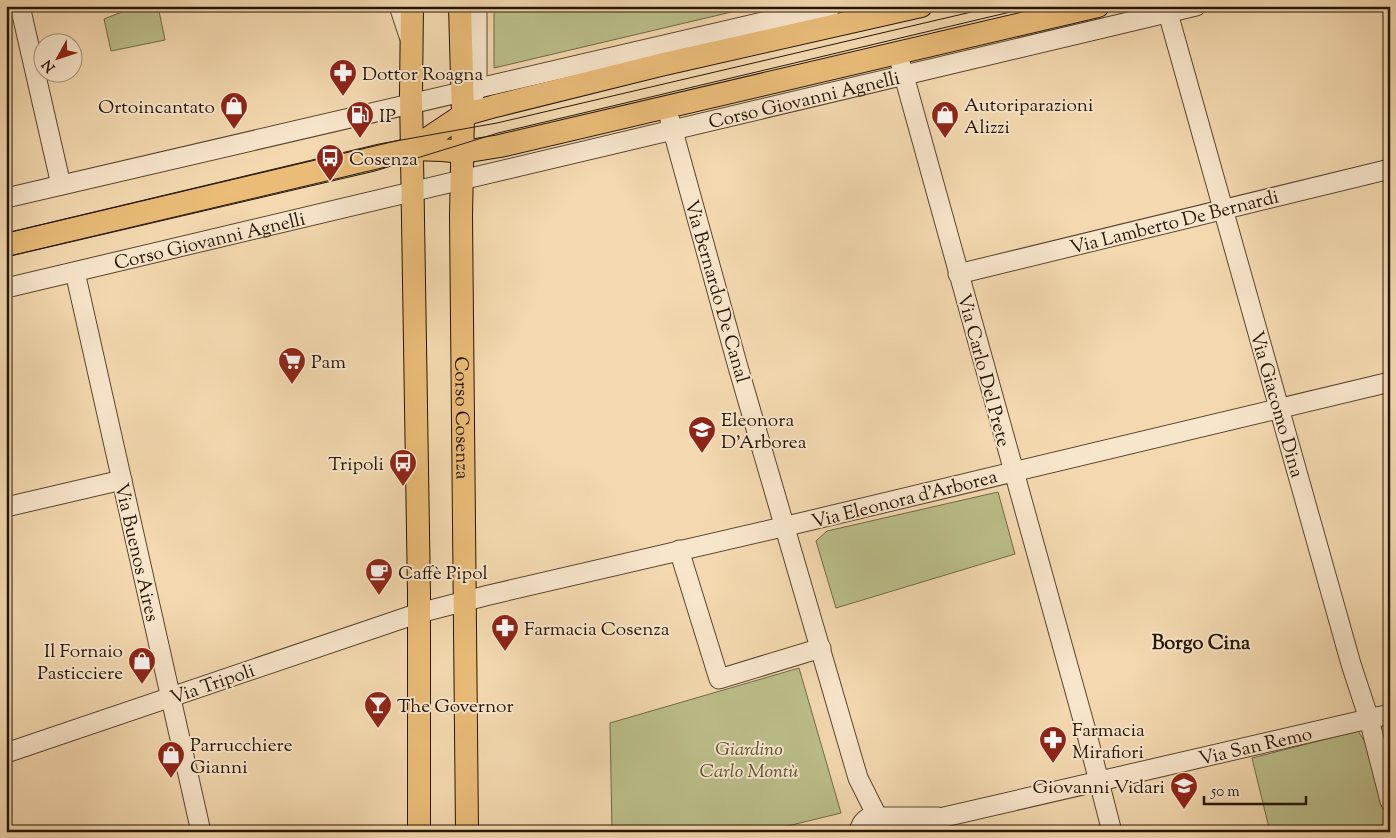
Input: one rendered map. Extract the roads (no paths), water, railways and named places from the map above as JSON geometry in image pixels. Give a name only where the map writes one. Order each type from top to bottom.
[{"type":"main road","points":[[412,6],[411,104],[419,832]]},
{"type":"main road","name":"Corso Cosenza","points":[[460,6],[467,101],[461,216],[467,832]]},
{"type":"main road","name":"Corso Giovanni Agnelli","points":[[412,149],[467,101],[496,106],[658,56],[885,10],[921,6]]},
{"type":"main road","name":"Corso Giovanni Agnelli","points":[[6,244],[412,149],[442,150],[463,167],[500,146],[1098,6]]},
{"type":"street","points":[[20,6],[61,185]]},
{"type":"street","points":[[399,6],[412,44]]},
{"type":"street","name":"Corso Cosenza","points":[[467,101],[477,6]]},
{"type":"street","name":"Corso Giovanni Agnelli","points":[[6,198],[411,104],[467,101],[658,56],[832,6]]},
{"type":"street","name":"Corso Giovanni Agnelli","points":[[6,288],[413,192],[463,167],[672,130],[904,76],[1167,10],[1196,6]]},
{"type":"street","name":"Via Giacomo Dina","points":[[1167,10],[1359,691],[1369,719],[1390,801]]},
{"type":"street","name":"Via Carlo Del Prete","points":[[898,52],[1112,832]]},
{"type":"street","name":"Via Bernardo De Canal","points":[[666,106],[738,367],[858,778],[858,800],[864,824]]},
{"type":"street","name":"Via Lamberto De Bernardi","points":[[958,274],[1390,169]]},
{"type":"street","name":"Via Buenos Aires","points":[[75,272],[171,697],[195,830]]},
{"type":"street","name":"Via Eleonora d'Arborea","points":[[418,613],[1390,382]]},
{"type":"street","points":[[6,506],[122,480]]},
{"type":"street","points":[[679,550],[719,679],[820,648]]},
{"type":"street","name":"Via Tripoli","points":[[6,753],[418,613]]},
{"type":"street","name":"Via San Remo","points":[[864,824],[944,817],[1390,714]]},
{"type":"street","name":"Via San Remo","points":[[912,832],[944,817]]},
{"type":"street","points":[[864,824],[889,822],[894,832]]},
{"type":"tram line","points":[[6,233],[379,144],[497,123],[997,6]]},
{"type":"tram line","points":[[6,257],[375,171],[498,133],[1036,6]]},
{"type":"place","name":"Dottor Roagna","points":[[343,97]]},
{"type":"place","name":"Ortoincantato","points":[[234,130]]},
{"type":"place","name":"IP","points":[[360,139]]},
{"type":"place","name":"Autoriparazioni Alizzi","points":[[945,139]]},
{"type":"place","name":"Cosenza","points":[[330,182]]},
{"type":"place","name":"Pam","points":[[292,385]]},
{"type":"place","name":"Eleonora D’Arborea","points":[[702,454]]},
{"type":"place","name":"Tripoli","points":[[403,487]]},
{"type":"place","name":"Caffè Pipol","points":[[379,596]]},
{"type":"place","name":"Farmacia Cosenza","points":[[505,652]]},
{"type":"place","name":"Il Fornaio Pasticciere","points":[[142,685]]},
{"type":"place","name":"The Governor","points":[[378,729]]},
{"type":"place","name":"Farmacia Mirafiori","points":[[1053,764]]},
{"type":"place","name":"Parrucchiere Gianni","points":[[171,779]]},
{"type":"place","name":"Giovanni Vidari","points":[[1184,810]]},
{"type":"district","name":"Borgo Cina","points":[[1201,642]]},
{"type":"park label","name":"Giardino Carlo Montù","points":[[749,759]]}]
